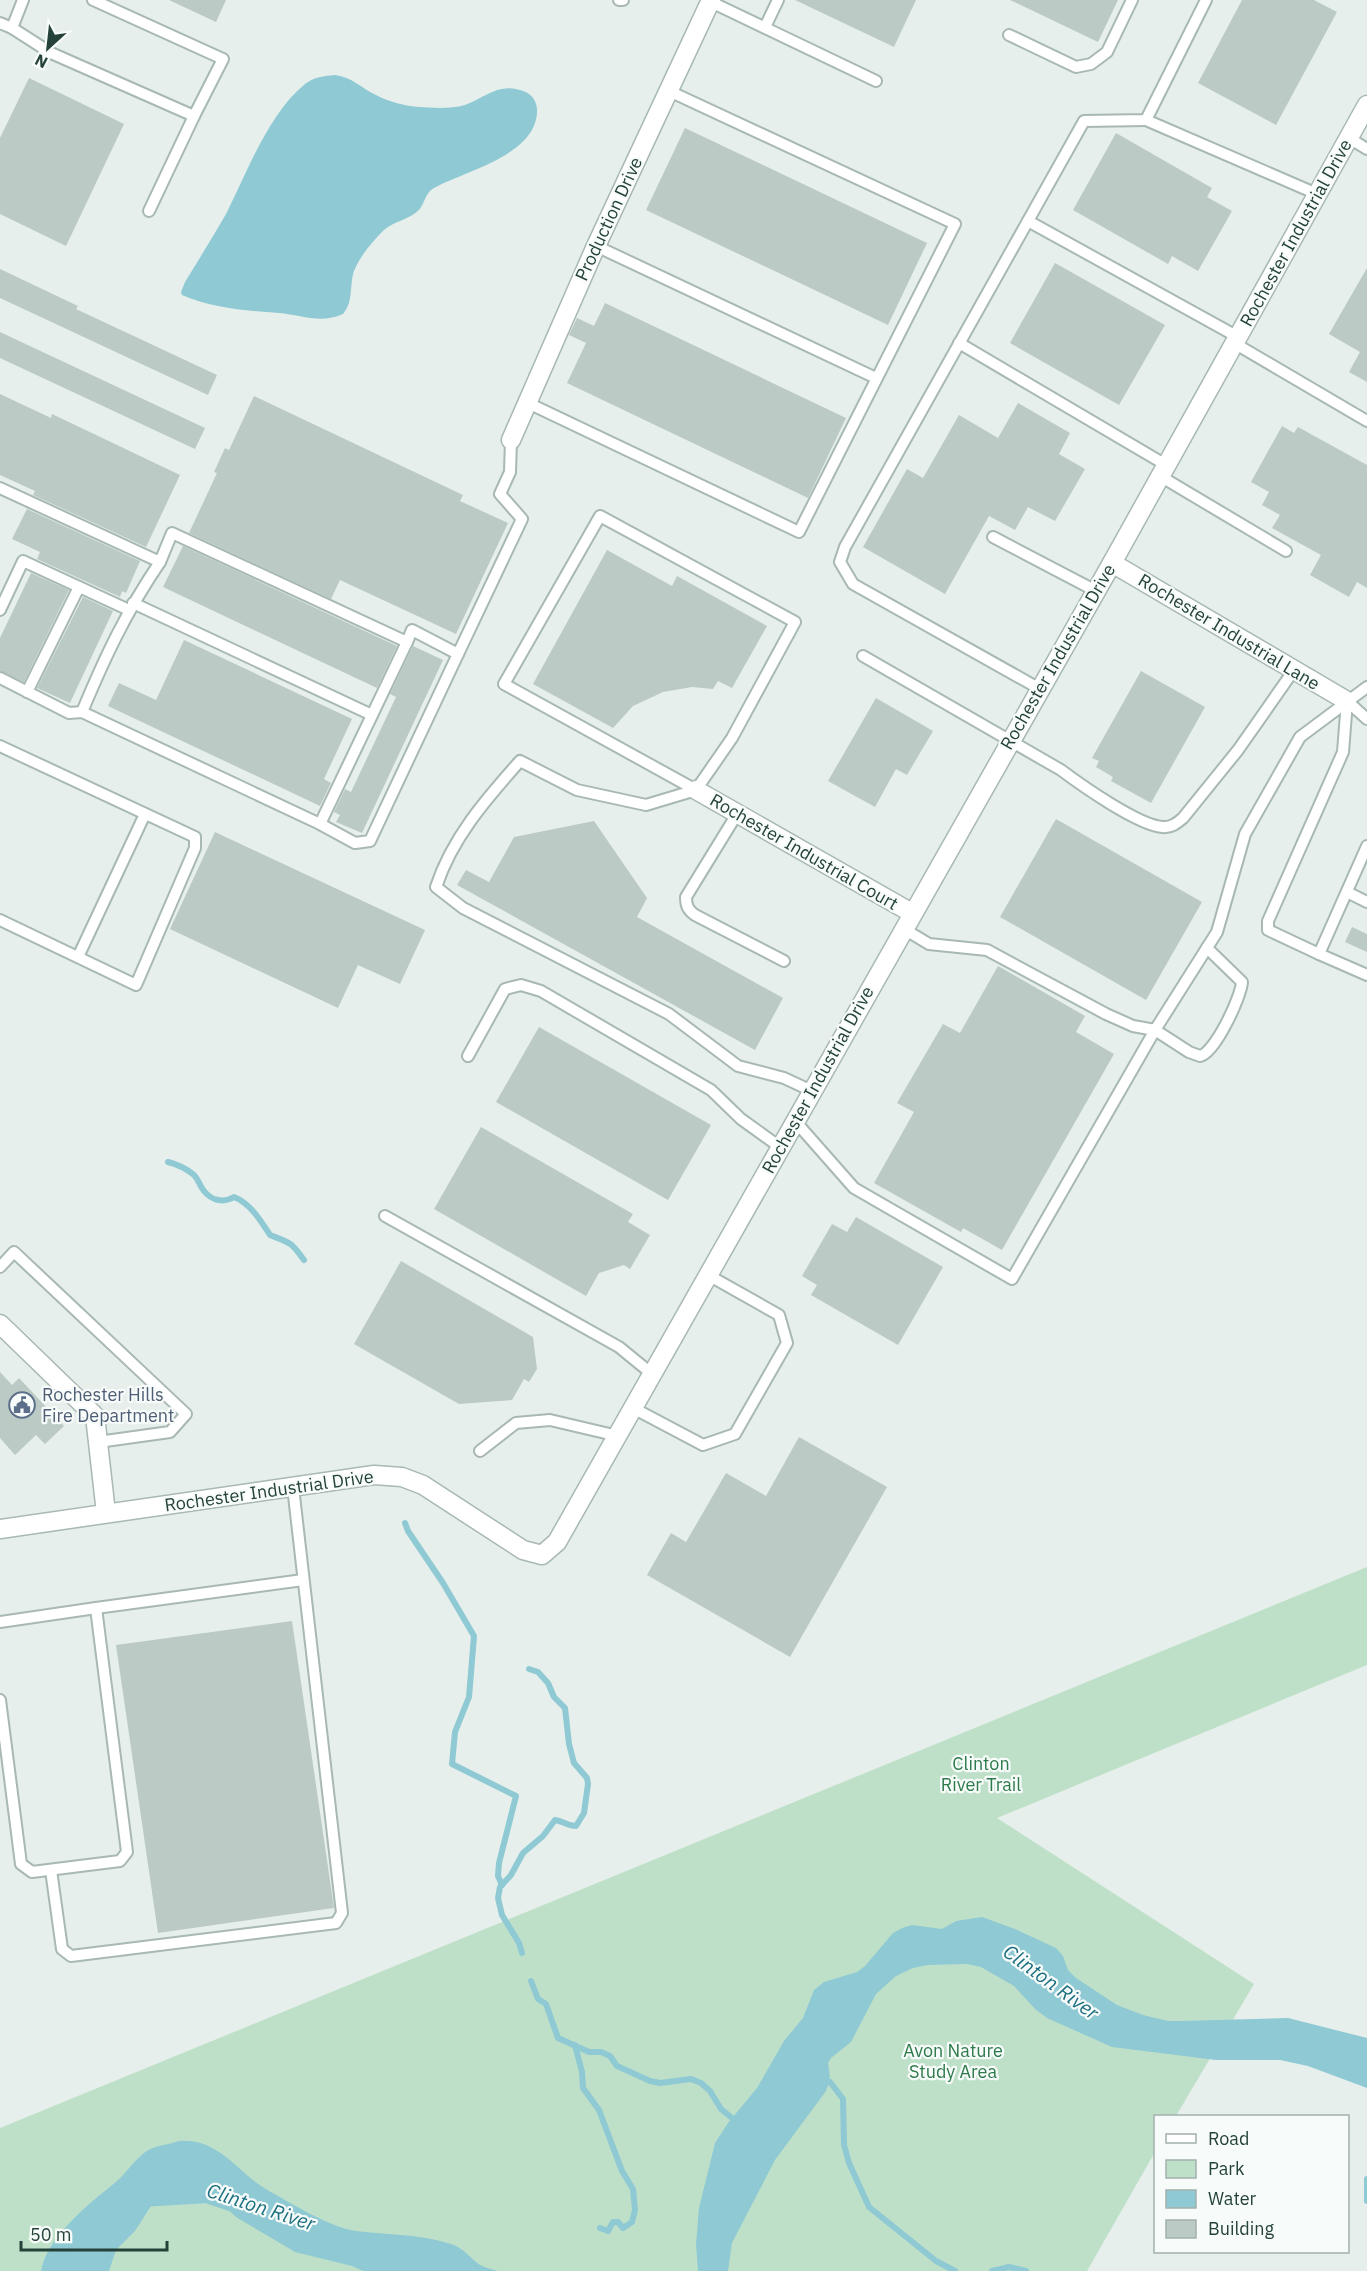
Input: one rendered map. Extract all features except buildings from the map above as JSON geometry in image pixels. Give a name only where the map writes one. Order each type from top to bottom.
[{"type":"street","name":"Production Drive","points":[[511,440],[596,246],[711,1]]},
{"type":"street","name":"Rochester Industrial Drive","points":[[0,1529],[374,1475],[402,1477],[423,1485],[523,1550],[542,1555],[557,1542],[1112,563],[1367,105]]},
{"type":"street","name":"Rochester Industrial Lane","points":[[1112,563],[1347,701]]},
{"type":"street","name":"Rochester Industrial Court","points":[[696,790],[908,921]]},
{"type":"street","points":[[0,1324],[95,1416],[106,1513]]},
{"type":"lane","points":[[12,28],[23,0]]},
{"type":"lane","points":[[93,0],[223,59],[149,211]]},
{"type":"lane","points":[[765,27],[778,0]]},
{"type":"lane","points":[[1009,35],[1076,67],[1091,64],[1107,52],[1132,0]]},
{"type":"lane","points":[[1146,120],[1206,0]]},
{"type":"lane","points":[[711,1],[876,81]]},
{"type":"lane","points":[[0,23],[51,53],[194,116]]},
{"type":"lane","points":[[528,403],[799,532],[955,224],[669,91]]},
{"type":"lane","points":[[1040,689],[853,584],[840,562],[845,547],[959,343],[1084,121],[1146,120],[1317,194]]},
{"type":"lane","points":[[1349,138],[1367,149]]},
{"type":"lane","points":[[1028,221],[1236,340],[1367,421]]},
{"type":"lane","points":[[596,246],[876,378]]},
{"type":"lane","points":[[959,343],[1163,470],[1286,551]]},
{"type":"lane","points":[[0,678],[69,713],[82,712],[320,824],[355,843],[370,841],[522,519],[500,494],[510,472],[511,440]]},
{"type":"lane","points":[[0,488],[160,562]]},
{"type":"lane","points":[[696,790],[504,684],[600,516],[795,622],[732,738],[696,790],[646,806],[577,790],[520,761],[484,801],[444,862],[436,887],[463,908],[669,1014],[738,1066],[784,1078],[812,1091]]},
{"type":"lane","points":[[82,712],[107,652],[131,606],[160,562],[172,533],[407,642]]},
{"type":"lane","points":[[993,537],[1096,591]]},
{"type":"lane","points":[[0,610],[23,561],[79,587],[131,606],[372,715]]},
{"type":"lane","points":[[27,692],[79,587]]},
{"type":"lane","points":[[320,824],[412,630],[458,654]]},
{"type":"lane","points":[[863,656],[1061,770],[1091,792],[1147,822],[1163,827],[1174,826],[1183,818],[1238,750],[1294,670]]},
{"type":"lane","points":[[795,1121],[854,1188],[1012,1279],[1155,1030],[1217,932],[1245,834],[1294,747],[1300,737],[1367,687]]},
{"type":"lane","points":[[1347,701],[1367,719]]},
{"type":"lane","points":[[1347,701],[1343,752],[1268,921],[1268,930],[1367,975]]},
{"type":"lane","points":[[0,746],[195,837],[195,848],[136,985],[0,920]]},
{"type":"lane","points":[[78,957],[145,814]]},
{"type":"lane","points":[[737,814],[686,897],[688,910],[784,961]]},
{"type":"lane","points":[[1319,954],[1367,846]]},
{"type":"lane","points":[[1347,892],[1367,902]]},
{"type":"lane","points":[[908,921],[929,944],[987,950],[1106,1014],[1133,1026],[1155,1030],[1189,1052],[1200,1056],[1210,1052],[1237,1003],[1242,982],[1207,948]]},
{"type":"lane","points":[[468,1056],[505,989],[521,985],[541,991],[711,1090],[741,1119],[780,1147]]},
{"type":"lane","points":[[385,1216],[619,1347],[652,1374]]},
{"type":"lane","points":[[0,1267],[14,1252],[186,1414],[170,1432],[98,1442]]},
{"type":"lane","points":[[633,1408],[703,1445],[735,1434],[787,1343],[779,1315],[708,1275]]},
{"type":"lane","points":[[480,1451],[516,1423],[550,1420],[618,1436]]},
{"type":"lane","points":[[51,1870],[62,1949],[71,1956],[336,1923],[342,1913],[293,1487]]},
{"type":"lane","points":[[0,1622],[303,1580]]},
{"type":"lane","points":[[0,1700],[21,1864],[32,1872],[120,1861],[127,1852],[96,1608]]},
{"type":"green space","name":"Avon Nature Study Area","points":[[1367,1567],[1367,1665],[997,1818],[1254,1984],[1177,2115],[1154,2115],[1154,2154],[1087,2271],[0,2271],[0,2128]]},
{"type":"water","points":[[335,75],[351,80],[386,100],[419,107],[460,106],[502,89],[520,90],[530,95],[535,101],[537,109],[534,125],[526,138],[513,150],[480,168],[434,188],[419,210],[384,230],[367,249],[354,271],[349,304],[343,314],[327,318],[311,318],[230,308],[182,295],[185,282],[226,214],[259,145],[280,111],[308,82],[319,77]]},
{"type":"water","points":[[982,1917],[1056,1948],[1063,1956],[1068,1970],[1076,1978],[1117,2005],[1143,2015],[1168,2021],[1288,2018],[1367,2038],[1367,2088],[1308,2066],[1280,2060],[1216,2060],[1112,2047],[1047,2018],[1035,2009],[1014,1986],[981,1967],[967,1964],[928,1965],[913,1968],[896,1976],[876,1994],[851,2042],[831,2058],[828,2063],[830,2077],[826,2091],[775,2160],[732,2243],[728,2271],[698,2271],[696,2244],[699,2208],[715,2143],[728,2123],[757,2088],[784,2041],[803,2018],[814,1990],[824,1982],[857,1972],[865,1966],[893,1933],[902,1928],[912,1925],[942,1929],[956,1921]]},
{"type":"water","points":[[179,2141],[206,2145],[227,2158],[269,2191],[334,2225],[356,2231],[416,2237],[451,2244],[480,2265],[498,2271],[363,2271],[352,2266],[295,2252],[236,2217],[207,2190],[199,2186],[181,2184],[172,2185],[158,2195],[135,2231],[116,2250],[109,2271],[41,2271],[51,2247],[79,2213],[116,2182],[148,2150]]},
{"type":"waterway","points":[[168,1162],[194,1175],[204,1191],[214,1199],[234,1197],[240,1200],[255,1213],[270,1235],[290,1244],[304,1260]]},
{"type":"waterway","points":[[405,1523],[474,1636],[469,1697],[455,1732],[452,1764],[516,1796],[499,1863],[498,1876],[502,1885]]},
{"type":"waterway","points":[[522,1953],[519,1943],[502,1915],[498,1898],[500,1887],[511,1875],[523,1853],[543,1836],[555,1820],[576,1826],[584,1813],[588,1784],[587,1778],[574,1763],[569,1744],[565,1708],[554,1697],[548,1683],[538,1672],[529,1669]]},
{"type":"waterway","points":[[531,1981],[538,1999],[546,2004],[558,2038],[589,2052],[601,2052],[610,2056],[617,2066],[650,2081],[660,2083],[691,2079],[701,2083],[710,2091],[721,2109],[732,2118]]},
{"type":"waterway","points":[[575,2045],[582,2072],[583,2088],[599,2110],[622,2171],[633,2189],[635,2210],[632,2222],[623,2228],[618,2222],[613,2222],[608,2231],[600,2228]]},
{"type":"waterway","points":[[830,2082],[843,2099],[844,2145],[849,2163],[869,2207],[936,2261],[955,2271]]},
{"type":"waterway","points":[[1367,2179],[1367,2201]]},
{"type":"waterway","name":"Clinton River","points":[[73,2271],[141,2190],[208,2186],[244,2198]]},
{"type":"waterway","points":[[992,2271],[1009,2267],[1026,2271]]},
{"type":"place","name":"Rochester Hills Fire Department","points":[[22,1405]]},
{"type":"park label","name":"Clinton River Trail","points":[[981,1774]]}]
